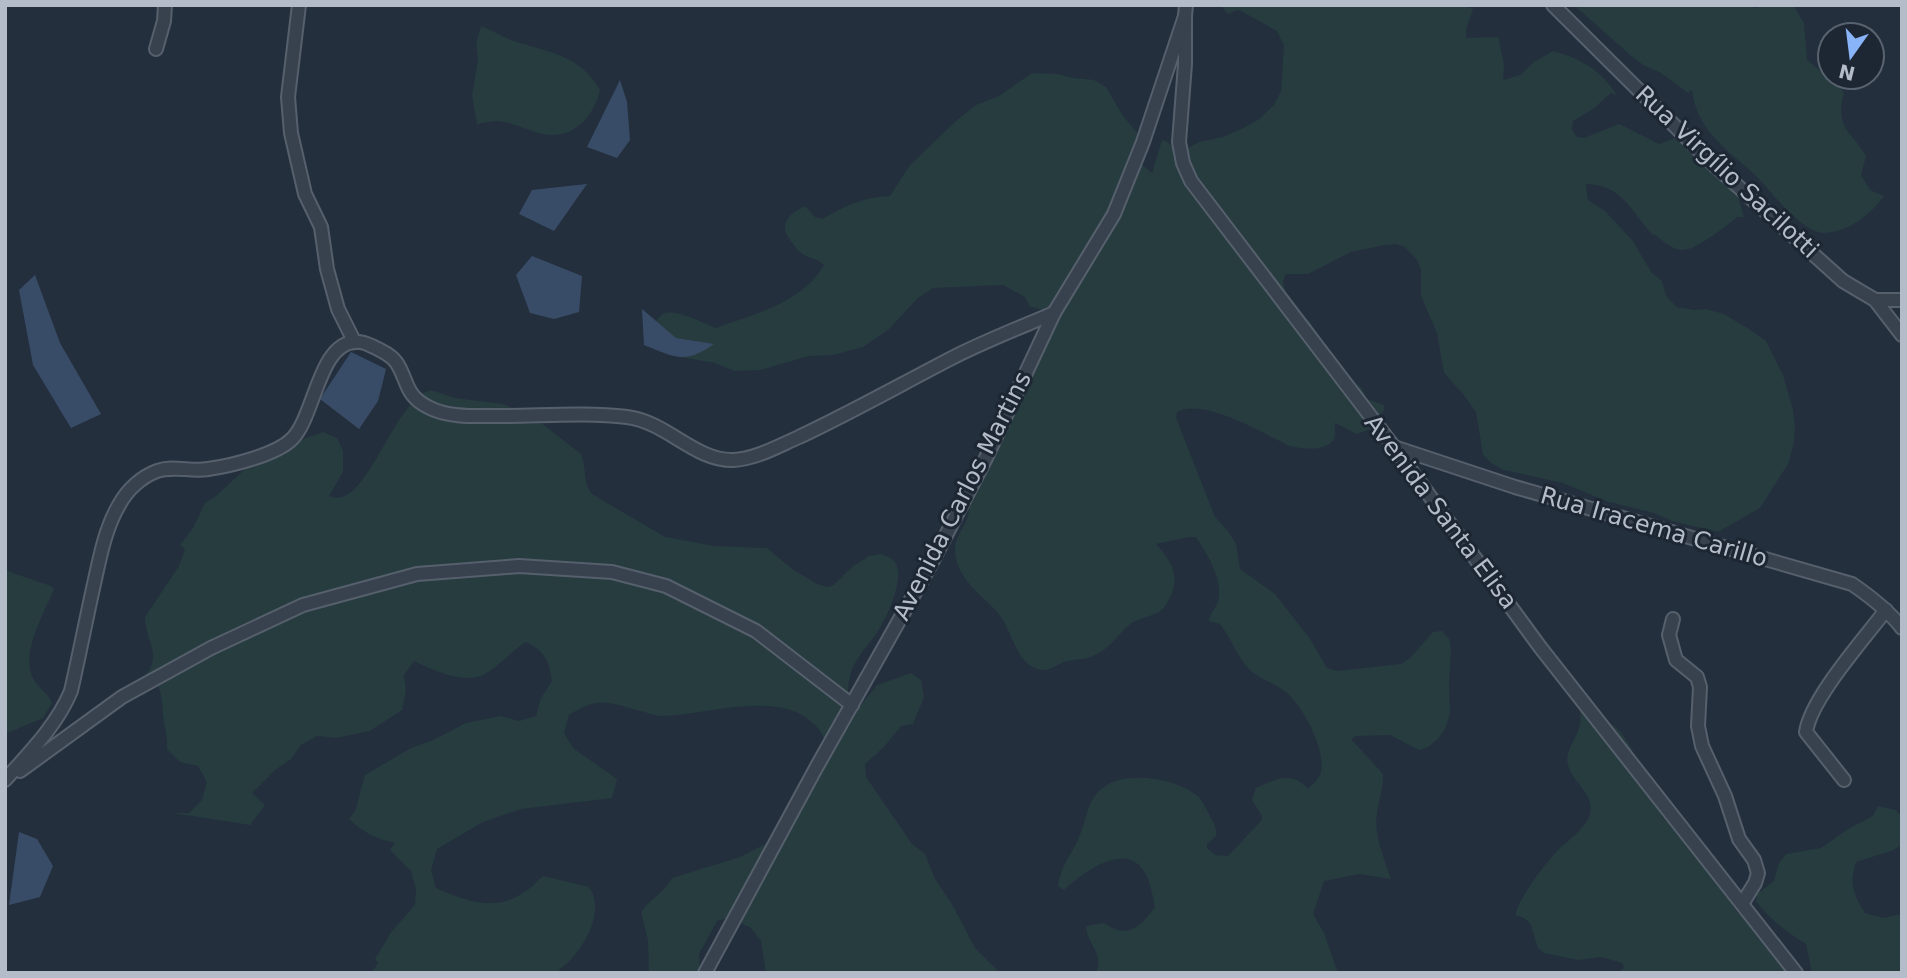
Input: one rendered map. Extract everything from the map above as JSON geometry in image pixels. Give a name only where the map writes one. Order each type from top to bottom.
[{"type":"street","points":[[156,49],[165,5]]},
{"type":"street","points":[[299,5],[288,97],[291,133],[305,194],[321,227],[327,269],[338,309],[354,341]]},
{"type":"street","name":"Rua Virgílio Sacilotti","points":[[1553,5],[1712,163],[1843,281],[1875,300],[1902,335]]},
{"type":"street","name":"Avenida Carlos Martins","points":[[705,973],[931,564],[985,460],[1054,313],[1114,214],[1143,142],[1186,11]]},
{"type":"street","name":"Avenida Santa Elisa","points":[[1186,11],[1180,153],[1182,163],[1203,199],[1394,447],[1540,647],[1796,973]]},
{"type":"street","points":[[1875,300],[1902,300]]},
{"type":"street","points":[[5,781],[51,724],[71,691],[103,545],[117,507],[125,494],[144,478],[160,470],[218,468],[287,444],[300,430],[307,416],[331,356],[344,345],[354,341],[370,345],[393,359],[409,391],[430,408],[469,416],[617,415],[641,419],[660,427],[712,458],[735,460],[769,451],[953,358],[1054,313]]},
{"type":"street","name":"Rua Iracema Carillo","points":[[1394,447],[1515,488],[1852,584],[1886,610],[1902,628]]},
{"type":"street","points":[[5,781],[122,697],[211,649],[303,605],[417,574],[519,566],[612,572],[666,586],[756,631],[852,705]]},
{"type":"street","points":[[1844,780],[1806,732],[1807,725],[1812,712],[1840,670],[1886,610]]},
{"type":"street","points":[[1673,619],[1669,635],[1676,660],[1697,677],[1700,687],[1698,726],[1702,746],[1725,796],[1739,839],[1754,860],[1758,873],[1742,904]]},
{"type":"green space","points":[[1220,5],[1465,5],[1473,9],[1466,29],[1466,38],[1498,37],[1504,64],[1503,80],[1520,75],[1534,62],[1553,51],[1572,57],[1605,79],[1617,96],[1611,93],[1593,109],[1573,121],[1572,130],[1577,137],[1584,138],[1619,124],[1659,144],[1681,136],[1736,190],[1744,217],[1737,217],[1700,243],[1682,250],[1654,236],[1626,202],[1609,189],[1586,184],[1588,200],[1605,211],[1633,241],[1651,272],[1662,281],[1666,296],[1677,307],[1706,309],[1724,314],[1766,341],[1783,375],[1793,410],[1794,443],[1788,464],[1760,508],[1718,532],[1606,501],[1563,483],[1504,470],[1491,463],[1483,454],[1476,412],[1444,373],[1437,333],[1421,296],[1421,270],[1417,260],[1405,247],[1385,245],[1351,252],[1308,274],[1286,274],[1283,281],[1286,296],[1310,322],[1344,375],[1362,388],[1367,399],[1384,405],[1384,410],[1371,429],[1357,434],[1335,423],[1335,437],[1330,443],[1320,448],[1307,449],[1290,446],[1234,419],[1202,409],[1177,412],[1176,418],[1215,517],[1236,544],[1240,569],[1275,594],[1310,639],[1327,668],[1337,671],[1401,664],[1410,658],[1433,632],[1442,631],[1449,639],[1451,649],[1450,714],[1438,739],[1419,750],[1390,735],[1356,736],[1351,739],[1383,774],[1376,821],[1380,847],[1391,879],[1359,874],[1324,881],[1313,914],[1324,933],[1338,973],[1096,973],[1097,953],[1086,926],[1104,923],[1126,931],[1138,925],[1155,907],[1146,874],[1139,865],[1130,860],[1110,861],[1089,870],[1064,890],[1058,886],[1061,873],[1098,792],[1119,780],[1132,778],[1160,780],[1185,788],[1200,798],[1215,826],[1216,836],[1207,844],[1207,848],[1215,855],[1228,856],[1261,821],[1262,816],[1252,800],[1256,788],[1277,779],[1289,778],[1308,789],[1319,777],[1322,769],[1319,747],[1297,704],[1282,689],[1250,670],[1220,624],[1209,621],[1218,601],[1219,585],[1196,537],[1156,544],[1171,564],[1175,578],[1172,593],[1164,609],[1129,625],[1098,654],[1067,661],[1045,670],[1037,669],[1024,660],[998,613],[963,575],[955,550],[969,512],[968,505],[958,503],[959,499],[963,492],[979,481],[989,469],[1057,319],[1046,311],[1029,306],[1025,297],[1003,285],[933,288],[918,298],[888,330],[863,347],[833,355],[809,356],[760,370],[735,371],[715,363],[669,355],[652,332],[658,318],[665,313],[683,315],[716,328],[776,306],[790,298],[815,278],[824,265],[802,254],[788,237],[786,221],[793,213],[805,206],[815,217],[822,219],[854,203],[890,196],[910,165],[957,120],[976,105],[999,96],[1032,73],[1094,80],[1106,87],[1123,116],[1140,136],[1139,162],[1152,173],[1162,140],[1182,151],[1199,142],[1223,137],[1258,120],[1274,105],[1281,91],[1284,45],[1277,31],[1241,11],[1228,14]]},
{"type":"green space","points":[[1574,5],[1744,5],[1756,8],[1760,5],[1793,5],[1804,23],[1807,60],[1816,67],[1816,91],[1844,93],[1841,114],[1843,122],[1866,156],[1861,175],[1870,190],[1884,196],[1873,209],[1851,226],[1825,233],[1806,226],[1713,136],[1700,116],[1692,90],[1688,93],[1630,55]]},
{"type":"green space","points":[[481,26],[511,40],[561,56],[583,69],[600,90],[590,114],[584,121],[570,131],[552,135],[499,121],[477,124],[472,95],[478,60],[476,44]]},
{"type":"green space","points":[[431,390],[455,398],[503,404],[536,419],[581,454],[587,484],[592,494],[665,537],[715,546],[767,548],[792,569],[827,587],[834,585],[852,567],[869,556],[881,554],[895,562],[898,577],[894,596],[880,628],[859,656],[852,671],[849,679],[849,703],[852,710],[856,711],[877,685],[911,673],[921,680],[924,697],[913,724],[901,726],[884,747],[865,764],[866,777],[912,844],[925,854],[935,879],[952,904],[975,948],[1000,973],[766,973],[761,941],[750,927],[723,919],[717,921],[699,954],[700,973],[649,973],[648,940],[641,912],[645,907],[672,878],[740,857],[773,840],[804,796],[817,783],[829,751],[820,731],[805,717],[787,709],[745,706],[661,716],[604,702],[589,705],[569,715],[564,733],[573,748],[617,779],[612,798],[521,809],[483,822],[437,849],[431,870],[436,888],[481,903],[504,902],[515,898],[543,876],[589,887],[594,898],[593,922],[573,957],[555,973],[371,973],[378,963],[375,959],[392,931],[415,905],[416,889],[411,871],[390,850],[395,843],[370,834],[349,819],[355,811],[365,775],[411,748],[466,723],[501,716],[519,721],[536,716],[541,698],[552,681],[545,657],[526,642],[489,672],[475,677],[448,675],[414,661],[404,675],[406,691],[402,710],[370,731],[336,738],[317,736],[301,745],[291,759],[275,770],[252,793],[265,805],[250,825],[173,813],[189,813],[202,800],[207,782],[198,766],[180,762],[167,749],[161,694],[156,681],[145,675],[153,661],[153,654],[145,617],[179,566],[185,549],[180,545],[193,528],[205,503],[244,470],[295,442],[323,432],[337,438],[343,451],[343,472],[329,496],[343,497],[368,473],[404,413],[417,398]]},
{"type":"green space","points":[[5,568],[54,589],[32,643],[30,655],[32,676],[52,703],[43,718],[5,734]]},
{"type":"green space","points":[[1580,703],[1586,704],[1620,731],[1631,747],[1639,776],[1663,818],[1691,845],[1736,911],[1754,927],[1755,933],[1780,951],[1796,973],[1620,973],[1624,967],[1622,963],[1601,957],[1578,960],[1544,953],[1538,948],[1530,923],[1515,915],[1518,907],[1547,862],[1583,826],[1591,809],[1587,796],[1570,772],[1567,760],[1580,724]]},
{"type":"green space","points":[[1878,806],[1895,810],[1902,816],[1902,845],[1856,862],[1853,888],[1865,913],[1883,918],[1902,914],[1902,973],[1812,973],[1806,944],[1767,914],[1756,901],[1757,894],[1774,881],[1779,863],[1786,854],[1821,848],[1873,816]]},
{"type":"water","points":[[620,80],[627,102],[630,140],[617,158],[587,147]]},
{"type":"water","points":[[587,184],[554,231],[519,214],[532,190]]},
{"type":"water","points":[[532,256],[582,276],[579,312],[554,319],[530,313],[516,275]]},
{"type":"water","points":[[35,275],[60,343],[101,414],[71,428],[33,365],[19,290]]},
{"type":"water","points":[[642,309],[676,338],[714,344],[687,357],[664,353],[644,345]]},
{"type":"water","points":[[351,352],[386,369],[378,401],[359,429],[320,399]]},
{"type":"water","points":[[19,832],[37,839],[53,866],[40,897],[9,905]]}]
